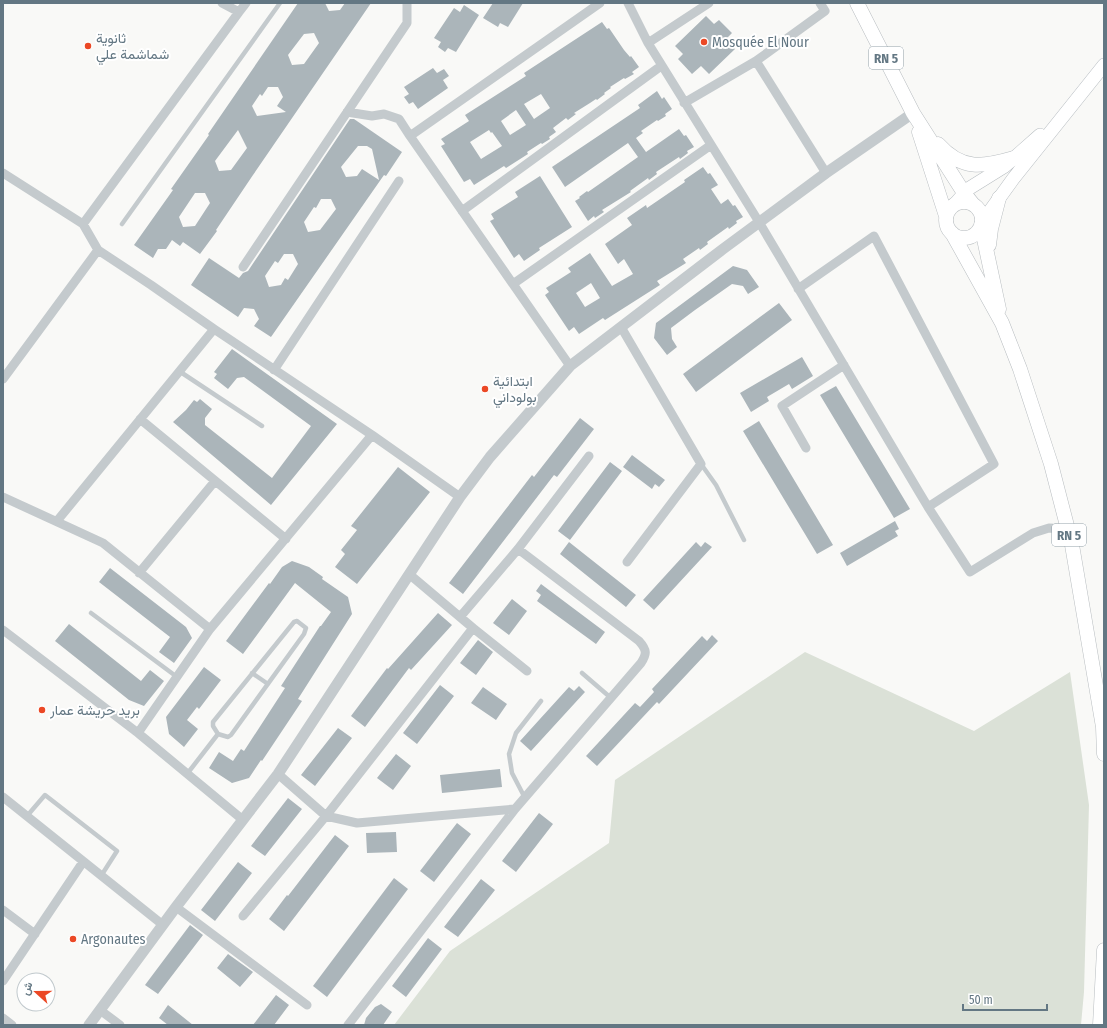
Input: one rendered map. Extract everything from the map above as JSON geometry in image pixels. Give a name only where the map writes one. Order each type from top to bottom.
[{"type":"main road","name":"RN 5","points":[[858,3],[913,113],[963,200]]},
{"type":"main road","points":[[1074,104],[998,171],[968,189],[963,200],[948,211],[946,216],[948,228],[952,233],[962,238],[974,235],[999,198],[1074,104],[1104,65]]},
{"type":"main road","name":"RN 5","points":[[913,113],[946,216]]},
{"type":"main road","points":[[913,113],[940,146],[955,158],[965,163],[984,165],[1014,158]]},
{"type":"main road","points":[[989,262],[991,229],[999,198]]},
{"type":"main road","points":[[963,200],[979,210],[981,224]]},
{"type":"main road","name":"RN 5","points":[[981,224],[1002,323]]},
{"type":"main road","name":"RN 5","points":[[952,233],[1002,323],[1020,368],[1051,464],[1068,529],[1102,719],[1104,754]]},
{"type":"main road","points":[[1100,1025],[1104,950]]},
{"type":"street","points":[[222,3],[239,12]]},
{"type":"street","points":[[83,224],[246,3]]},
{"type":"street","points":[[243,267],[407,23],[407,3]]},
{"type":"street","points":[[410,136],[600,3]]},
{"type":"street","points":[[628,3],[648,43],[684,103],[759,222],[928,507],[970,572],[1033,533],[1049,528],[1068,529]]},
{"type":"street","points":[[648,43],[709,3]]},
{"type":"street","points":[[684,103],[756,61],[825,11],[820,3]]},
{"type":"street","points":[[756,61],[826,173]]},
{"type":"street","points":[[462,211],[662,66]]},
{"type":"street","points":[[347,112],[372,116],[384,114],[399,119],[570,366]]},
{"type":"street","points":[[89,1025],[176,907],[278,774],[460,497],[490,457],[570,366],[759,222],[826,173],[913,113]]},
{"type":"street","points":[[513,284],[711,145]]},
{"type":"street","points":[[3,173],[83,224],[98,250],[460,497]]},
{"type":"street","points":[[274,370],[399,182]]},
{"type":"street","points":[[798,288],[874,236],[994,464],[928,507]]},
{"type":"street","points":[[3,379],[98,250]]},
{"type":"street","points":[[621,327],[701,464],[627,562]]},
{"type":"street","points":[[57,521],[214,329]]},
{"type":"street","points":[[806,448],[782,406],[844,365]]},
{"type":"street","points":[[140,420],[286,539]]},
{"type":"street","points":[[138,733],[210,629],[372,436]]},
{"type":"street","points":[[460,617],[518,549],[589,456]]},
{"type":"street","points":[[139,573],[214,481]]},
{"type":"street","points":[[3,497],[103,543],[210,629]]},
{"type":"street","points":[[348,1025],[515,809],[641,663],[646,655],[645,648],[639,641],[518,549]]},
{"type":"street","points":[[409,574],[527,671]]},
{"type":"street","points":[[243,916],[326,816],[473,628]]},
{"type":"street","points":[[3,630],[138,733],[243,820]]},
{"type":"street","points":[[278,774],[326,816],[357,824],[515,809]]},
{"type":"street","points":[[3,797],[163,925]]},
{"type":"street","points":[[3,981],[84,862]]},
{"type":"street","points":[[176,907],[307,1005]]},
{"type":"street","points":[[3,910],[35,934]]},
{"type":"street","points":[[100,1010],[120,1025]]},
{"type":"street","points":[[3,1018],[12,1025]]},
{"type":"lane","points":[[122,224],[280,3]]},
{"type":"lane","points":[[180,371],[262,426]]},
{"type":"lane","points":[[701,464],[716,485],[744,540]]},
{"type":"lane","points":[[91,613],[177,677]]},
{"type":"lane","points":[[297,621],[306,628],[306,631],[231,735],[228,737],[218,734],[213,726],[213,722],[252,673],[294,622],[297,621]]},
{"type":"lane","points":[[252,673],[268,684]]},
{"type":"lane","points":[[582,673],[611,698]]},
{"type":"lane","points":[[525,798],[512,773],[509,754],[516,733],[540,701]]},
{"type":"lane","points":[[187,774],[218,734]]},
{"type":"lane","points":[[27,816],[45,795],[117,852],[101,876]]},
{"type":"shaded area","points":[[805,652],[974,731],[1070,672],[1089,805],[1084,992],[1081,1025],[394,1025],[450,951],[609,843],[615,780]]},
{"type":"building","points":[[298,3],[325,3],[329,11],[340,10],[345,3],[371,3],[200,254],[183,242],[180,246],[172,240],[166,249],[158,249],[153,258],[134,245],[173,190],[171,189],[209,135],[208,134]],"holes":[[[314,33],[319,43],[304,64],[292,65],[288,55],[304,34]],[[268,87],[278,87],[283,97],[277,106],[286,112],[257,116],[252,106],[260,94],[262,96]],[[238,130],[247,148],[231,170],[219,171],[215,161]],[[195,193],[205,193],[210,203],[195,226],[183,227],[179,217]]]},
{"type":"building","points":[[493,3],[523,3],[508,27],[500,23],[498,27],[483,18]]},
{"type":"building","points":[[464,5],[479,15],[456,52],[448,48],[445,52],[438,47],[441,42],[434,38],[454,8],[460,12]]},
{"type":"building","name":"Mosquée El Nour","points":[[706,16],[714,24],[719,20],[732,33],[726,39],[735,49],[709,74],[701,66],[692,74],[678,59],[683,54],[675,46]]},
{"type":"building","points":[[602,22],[607,29],[609,28],[624,50],[630,57],[631,56],[639,67],[632,72],[634,74],[625,79],[624,78],[610,87],[611,88],[604,93],[605,94],[597,100],[596,99],[574,113],[576,114],[568,120],[566,118],[553,128],[556,132],[549,137],[550,139],[527,152],[528,154],[506,168],[504,166],[474,185],[470,179],[464,182],[441,146],[445,144],[441,139],[469,121],[465,115],[526,76],[524,73]],"holes":[[[541,94],[550,108],[534,119],[524,104]],[[516,110],[526,125],[510,135],[501,121]],[[489,130],[502,146],[481,159],[470,142]]]},
{"type":"building","points":[[433,68],[437,73],[444,69],[449,76],[443,80],[448,88],[418,109],[413,102],[409,104],[404,97],[409,94],[404,87]]},
{"type":"building","points":[[657,91],[662,99],[664,97],[672,109],[665,114],[666,116],[658,121],[657,120],[641,131],[643,133],[636,138],[646,152],[679,129],[684,136],[686,135],[694,147],[687,151],[688,153],[680,159],[679,157],[656,172],[657,174],[649,180],[648,178],[630,191],[631,192],[602,210],[604,212],[595,218],[594,216],[588,221],[575,201],[587,191],[588,192],[638,157],[628,143],[565,187],[552,167],[640,108],[638,105]]},
{"type":"building","points":[[350,119],[354,119],[402,152],[386,176],[384,175],[271,337],[254,326],[259,319],[254,309],[244,308],[238,317],[191,285],[209,258],[239,278],[243,273],[248,271]],"holes":[[[358,146],[367,146],[372,149],[379,180],[362,169],[357,176],[346,177],[341,167]],[[321,199],[331,199],[336,209],[320,230],[308,232],[304,222],[314,207],[316,208]],[[284,254],[293,254],[298,264],[288,280],[285,278],[281,285],[269,287],[265,276],[275,261],[278,263]]]},
{"type":"building","points":[[703,167],[708,174],[710,173],[718,185],[711,189],[721,204],[728,199],[733,206],[735,205],[743,217],[736,221],[737,223],[729,229],[728,227],[707,242],[708,244],[700,250],[699,248],[683,259],[686,263],[657,281],[660,285],[605,320],[603,318],[579,334],[574,327],[569,331],[545,295],[549,292],[546,288],[571,272],[568,268],[590,253],[612,286],[633,274],[624,259],[618,264],[605,244],[632,225],[627,218],[646,205],[647,208],[685,182],[684,180]],"holes":[[[591,283],[600,298],[585,307],[576,293]]]},
{"type":"building","points":[[540,176],[572,227],[539,248],[540,250],[524,261],[519,254],[514,258],[490,221],[494,219],[491,214],[518,197],[515,192]]},
{"type":"building","points":[[733,266],[747,270],[759,287],[748,294],[743,286],[732,284],[695,310],[671,328],[672,339],[677,347],[667,355],[654,338],[656,323]]},
{"type":"building","points":[[779,303],[792,320],[696,392],[683,374]]},
{"type":"building","points":[[232,349],[337,424],[271,505],[173,422],[194,400],[197,402],[200,399],[212,409],[205,418],[205,425],[272,478],[311,426],[244,377],[237,378],[228,389],[214,378],[217,374],[214,372]]},
{"type":"building","points":[[802,357],[813,376],[792,389],[789,384],[767,397],[769,401],[751,412],[740,393]]},
{"type":"building","points":[[836,386],[910,509],[894,518],[820,395]]},
{"type":"building","points":[[580,418],[594,429],[557,477],[554,475],[463,594],[449,583],[532,475],[534,477]]},
{"type":"building","points":[[759,421],[833,545],[817,554],[743,431]]},
{"type":"building","points":[[632,455],[665,480],[659,487],[655,484],[652,489],[623,467]]},
{"type":"building","points":[[610,462],[622,471],[570,540],[558,531]]},
{"type":"building","points":[[398,467],[430,492],[357,584],[335,567],[345,554],[341,550],[357,530],[351,526]]},
{"type":"building","points":[[895,521],[899,529],[895,531],[898,536],[847,566],[840,553]]},
{"type":"building","points":[[569,542],[636,595],[626,607],[560,554]]},
{"type":"building","points":[[696,542],[701,547],[705,542],[712,547],[654,610],[643,600]]},
{"type":"building","points":[[292,561],[309,567],[323,577],[322,579],[348,597],[352,614],[298,699],[302,701],[262,761],[261,760],[249,778],[232,783],[209,768],[219,752],[233,761],[241,749],[244,751],[285,688],[281,686],[320,626],[331,612],[295,583],[243,654],[226,641],[282,567]]},
{"type":"building","points":[[110,568],[186,627],[192,638],[174,663],[159,652],[170,637],[99,582]]},
{"type":"building","points":[[541,584],[605,632],[596,644],[537,601],[541,595],[536,591]]},
{"type":"building","points":[[512,599],[527,611],[509,635],[493,623]]},
{"type":"building","points":[[438,613],[452,625],[411,670],[409,668],[365,727],[351,716],[387,668],[388,669]]},
{"type":"building","points":[[69,624],[141,681],[150,670],[164,681],[144,706],[129,700],[55,641]]},
{"type":"building","points":[[712,635],[718,641],[659,704],[657,702],[597,766],[586,756],[635,703],[640,707],[654,692],[652,689],[702,636],[707,641]]},
{"type":"building","points":[[478,640],[493,652],[476,675],[460,663]]},
{"type":"building","points":[[204,667],[221,680],[199,709],[197,707],[187,720],[198,729],[184,747],[169,734],[166,717]]},
{"type":"building","points":[[440,685],[454,696],[417,744],[403,733]]},
{"type":"building","points":[[579,686],[585,692],[531,751],[520,741],[569,687],[574,691]]},
{"type":"building","points":[[483,687],[507,704],[496,720],[471,703]]},
{"type":"building","points":[[338,728],[352,738],[315,786],[301,775]]},
{"type":"building","points":[[396,754],[411,766],[393,790],[377,778]]},
{"type":"building","points":[[500,769],[502,787],[442,793],[440,775]]},
{"type":"building","points":[[288,798],[302,809],[265,856],[251,846]]},
{"type":"building","points":[[539,813],[553,824],[516,872],[502,861]]},
{"type":"building","points":[[457,823],[471,834],[434,882],[420,871]]},
{"type":"building","points":[[396,832],[397,852],[367,853],[366,833]]},
{"type":"building","points":[[335,835],[349,846],[284,931],[269,919]]},
{"type":"building","points":[[238,862],[252,873],[215,921],[201,910]]},
{"type":"building","points":[[394,878],[408,889],[327,997],[313,986]]},
{"type":"building","points":[[481,879],[495,890],[458,937],[444,927]]},
{"type":"building","points":[[190,925],[203,935],[158,994],[145,985]]},
{"type":"building","points":[[428,938],[442,949],[406,997],[392,986]]},
{"type":"building","points":[[228,954],[253,972],[240,987],[217,968]]},
{"type":"building","points":[[276,995],[289,1005],[274,1025],[253,1025]]},
{"type":"building","points":[[381,1004],[392,1012],[383,1025],[364,1025],[366,1018],[375,1007]]},
{"type":"building","points":[[168,1005],[193,1025],[168,1025],[159,1018]]},
{"type":"place","name":"Mosquée El Nour","points":[[704,42]]},
{"type":"place","name":"ثانوية شماشمة علي","points":[[88,46]]},
{"type":"place","name":"ابتدائية بولوداني","points":[[485,389]]},
{"type":"place","name":"بريد حريشة عمار","points":[[42,710]]},
{"type":"place","name":"Argonautes","points":[[73,939]]}]
